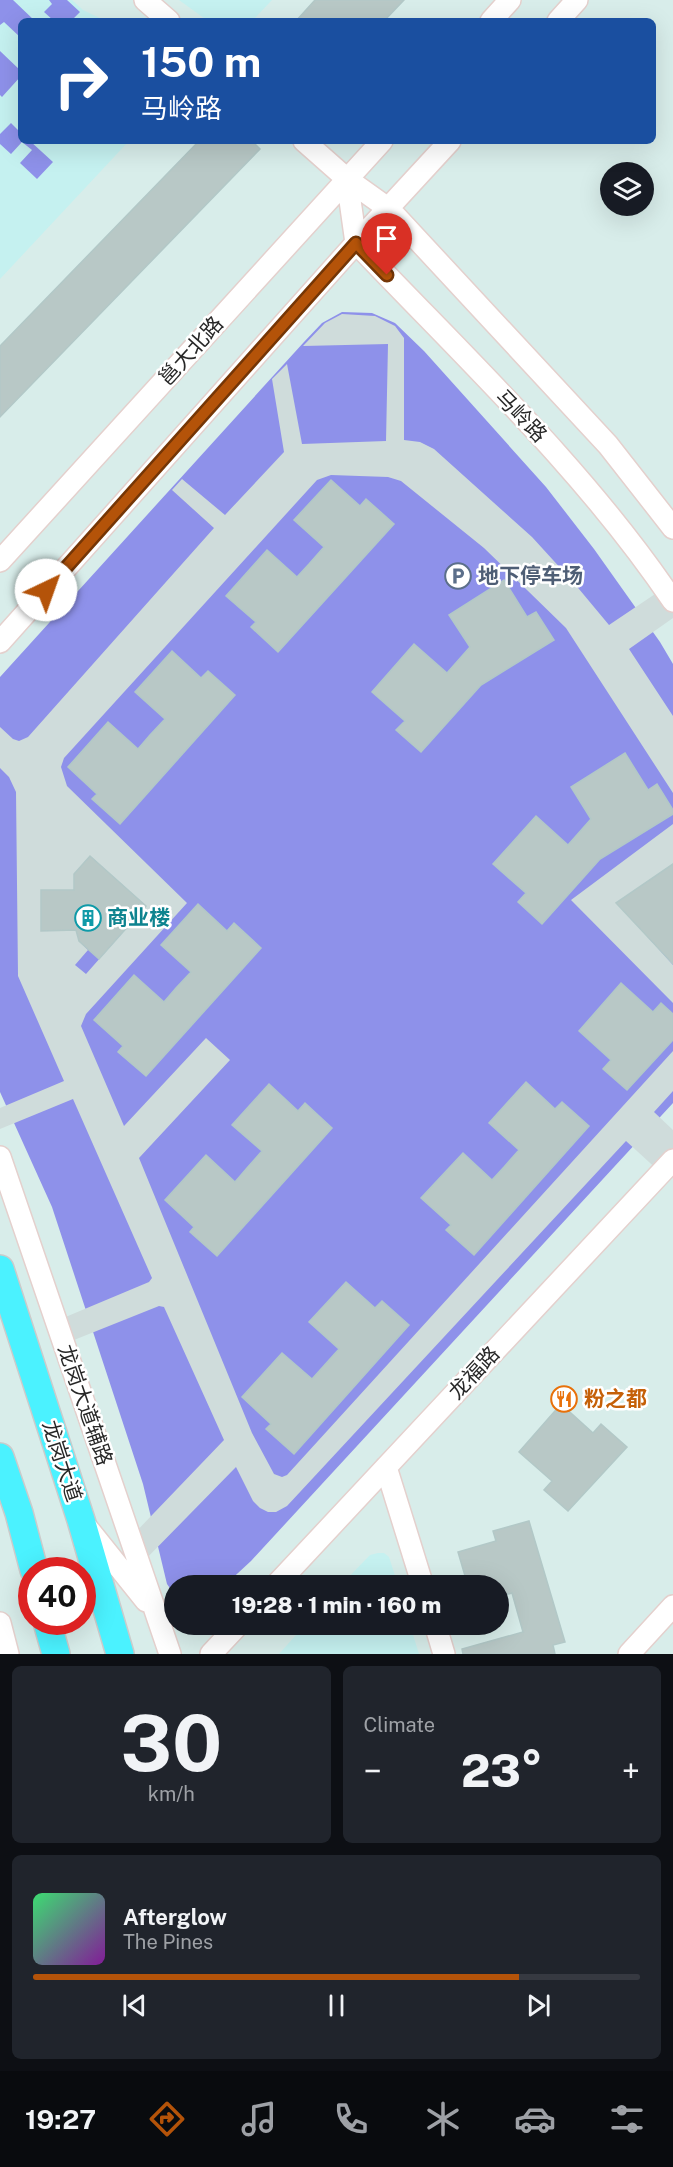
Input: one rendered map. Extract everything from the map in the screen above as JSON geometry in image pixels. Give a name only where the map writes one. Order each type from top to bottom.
[{"type":"main road","name":"龙岗大道","points":[[0,1269],[81,1520],[120,1654]]},
{"type":"main road","points":[[0,1457],[31,1557]]},
{"type":"main road","points":[[51,1635],[56,1654]]},
{"type":"street","points":[[145,0],[166,18]]},
{"type":"street","points":[[494,18],[510,0]]},
{"type":"street","points":[[561,18],[577,0]]},
{"type":"street","name":"马岭路","points":[[307,144],[347,179],[389,209],[608,445],[673,528]]},
{"type":"street","name":"邕大北路","points":[[0,561],[379,144]]},
{"type":"street","points":[[0,642],[447,144]]},
{"type":"street","points":[[347,179],[356,243]]},
{"type":"street","name":"马岭路","points":[[356,243],[557,453],[644,560],[673,601]]},
{"type":"street","name":"龙岗大道辅路","points":[[0,1157],[170,1654]]},
{"type":"street","name":"龙福路","points":[[285,1575],[673,1160]]},
{"type":"street","points":[[386,1467],[420,1575]]},
{"type":"street","points":[[81,1520],[156,1613]]},
{"type":"street","points":[[629,1654],[673,1606]]},
{"type":"street","points":[[0,1623],[8,1654]]},
{"type":"street","points":[[211,1654],[229,1635]]},
{"type":"street","points":[[438,1635],[444,1654]]},
{"type":"shaded area","points":[[0,0],[72,0],[83,10],[100,18],[18,18],[18,144],[126,144],[0,279]]},
{"type":"shaded area","points":[[0,0],[13,0],[32,18],[18,18],[18,35],[4,22],[0,25]]},
{"type":"shaded area","points":[[49,0],[67,0],[80,12],[74,18],[51,18],[44,12],[52,4]]},
{"type":"shaded area","points":[[179,0],[272,0],[255,18],[204,18]]},
{"type":"shaded area","points":[[0,51],[18,68],[18,79],[2,97],[0,95]]},
{"type":"shaded area","points":[[11,123],[18,130],[18,144],[20,144],[11,154],[0,144],[0,134]]},
{"type":"shaded area","points":[[24,144],[33,144],[53,162],[37,179],[20,163],[32,150]]},
{"type":"shaded area","points":[[342,312],[372,313],[395,323],[424,351],[546,487],[594,549],[673,664],[673,1103],[251,1561],[236,1575],[165,1575],[143,1484],[52,1207],[0,1092],[0,677],[322,323]]},
{"type":"shaded area","points":[[342,314],[375,316],[395,326],[404,338],[404,440],[420,442],[434,449],[532,537],[609,625],[664,588],[673,601],[673,618],[629,649],[673,716],[673,793],[566,628],[484,548],[401,481],[388,477],[331,475],[317,480],[64,758],[61,767],[67,786],[187,903],[86,1014],[81,1026],[124,1126],[206,1038],[230,1060],[139,1158],[252,1433],[274,1474],[282,1477],[287,1475],[673,1051],[673,1091],[654,1112],[673,1130],[673,1160],[661,1173],[626,1141],[287,1506],[276,1512],[268,1512],[260,1508],[253,1501],[236,1467],[140,1565],[130,1538],[224,1440],[164,1307],[159,1306],[64,1344],[56,1321],[149,1282],[152,1278],[73,1099],[0,1129],[0,1108],[64,1081],[18,976],[16,792],[9,777],[0,768],[0,727],[13,739],[19,741],[28,737],[214,528],[172,490],[182,479],[225,515],[284,452],[272,379],[287,364],[302,444],[386,441],[388,344],[303,346],[325,323]],"holes":[[[90,856],[146,906],[86,974],[75,965],[88,950],[79,941],[76,930],[41,931],[41,890],[74,890],[74,874]]]},
{"type":"shaded area","points":[[673,824],[673,864],[617,903],[673,965],[673,1003],[571,900]]},
{"type":"shaded area","points":[[384,1553],[389,1557],[395,1575],[351,1575],[370,1555]]},
{"type":"shaded area","points":[[296,1635],[413,1635],[419,1654],[279,1654]]},
{"type":"building","points":[[315,0],[404,0],[387,18],[299,18]]},
{"type":"building","points":[[196,144],[255,144],[260,149],[0,417],[0,346]]},
{"type":"building","points":[[331,480],[360,506],[366,499],[394,524],[278,652],[251,627],[256,622],[226,596],[267,550],[297,577],[309,564],[324,547],[294,520]]},
{"type":"building","points":[[504,580],[527,617],[536,612],[554,640],[481,685],[421,752],[396,730],[405,721],[372,692],[414,644],[447,673],[470,647],[449,615]]},
{"type":"building","points":[[172,651],[201,678],[208,671],[235,695],[120,824],[92,799],[97,794],[68,767],[108,722],[138,749],[165,719],[135,692]]},
{"type":"building","points":[[625,753],[648,790],[657,784],[673,810],[673,814],[600,859],[542,924],[518,902],[526,893],[493,864],[536,816],[568,845],[591,819],[571,787]]},
{"type":"building","name":"商业楼","points":[[90,856],[146,906],[99,959],[79,941],[76,930],[41,931],[41,890],[74,890],[74,874]]},
{"type":"building","points":[[673,864],[673,964],[616,903]]},
{"type":"building","points":[[198,904],[227,931],[234,923],[261,948],[146,1076],[118,1052],[123,1046],[94,1020],[134,975],[164,1002],[191,972],[161,945]]},
{"type":"building","points":[[621,983],[653,1012],[661,1003],[673,1014],[673,1040],[627,1090],[603,1069],[611,1060],[579,1031]]},
{"type":"building","points":[[526,1082],[555,1109],[562,1102],[589,1126],[474,1255],[446,1230],[451,1225],[421,1198],[463,1153],[492,1180],[504,1167],[519,1150],[489,1123]]},
{"type":"building","points":[[269,1084],[298,1111],[305,1103],[332,1128],[217,1256],[190,1232],[194,1227],[165,1200],[206,1155],[235,1182],[262,1151],[232,1125]]},
{"type":"building","points":[[346,1282],[375,1308],[382,1301],[409,1325],[294,1454],[266,1429],[271,1424],[242,1397],[282,1353],[312,1379],[339,1349],[309,1322]]},
{"type":"building","points":[[561,1404],[593,1433],[601,1424],[627,1447],[568,1511],[544,1490],[552,1481],[519,1452]]},
{"type":"building","points":[[529,1521],[565,1642],[553,1645],[555,1654],[463,1654],[462,1649],[523,1632],[512,1593],[509,1594],[509,1575],[465,1575],[458,1552],[496,1541],[493,1531]]},
{"type":"place","name":"地下停车场","points":[[458,576]]},
{"type":"place","name":"商业楼","points":[[88,918]]},
{"type":"place","name":"粉之都","points":[[564,1399]]},
{"type":"route","points":[[46,590],[356,243],[387,275]]}]
